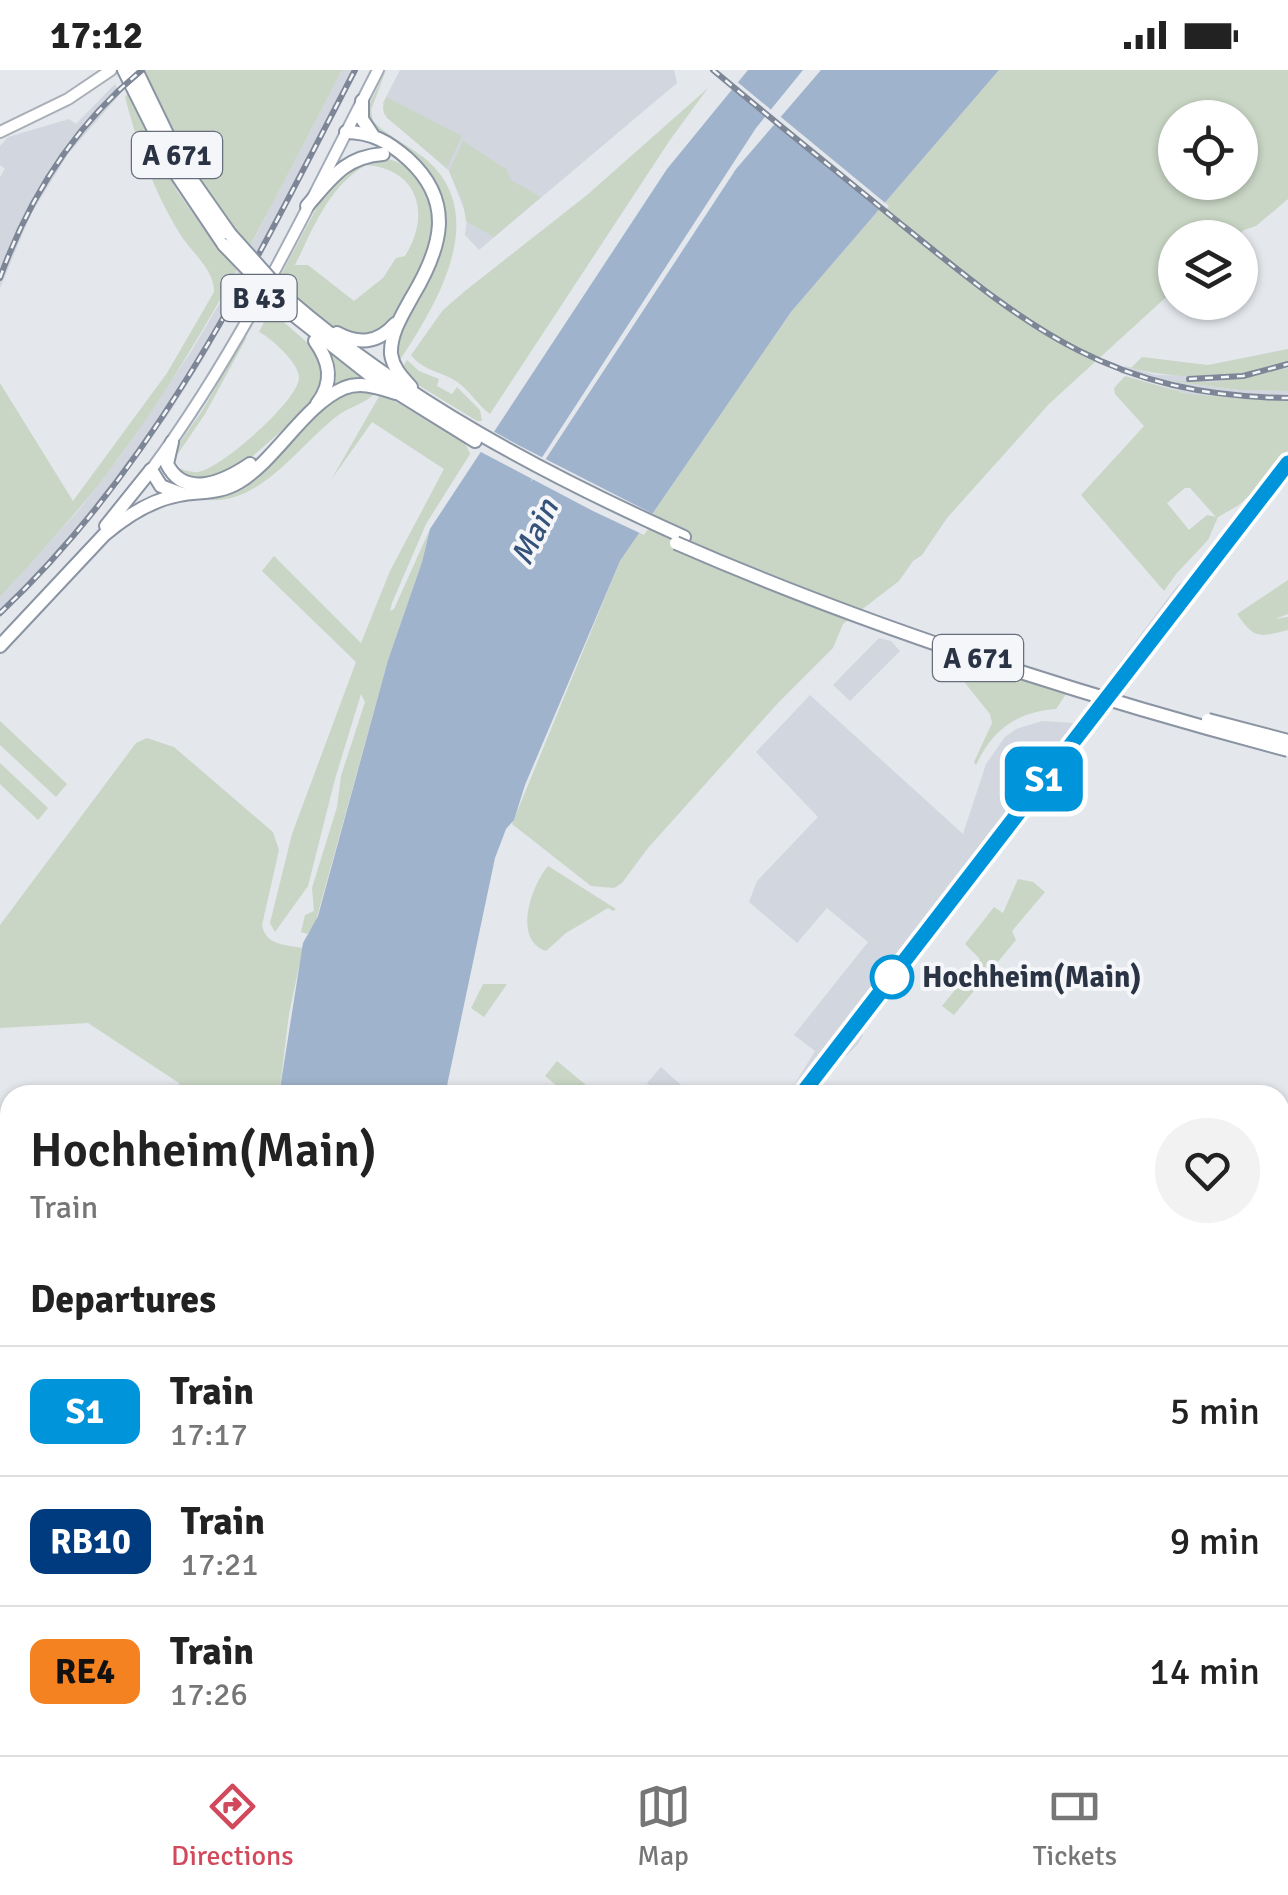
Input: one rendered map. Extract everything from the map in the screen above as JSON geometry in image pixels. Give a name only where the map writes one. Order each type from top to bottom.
[{"type":"highway","name":"A 671","points":[[124,70],[168,162],[227,239],[287,304],[396,394],[638,526],[792,592],[1028,674],[1288,750]]},
{"type":"highway","name":"A 671","points":[[136,70],[183,166],[227,239]]},
{"type":"highway","points":[[362,101],[362,119],[372,134],[411,162],[432,187],[440,222],[430,262],[394,335],[392,359],[423,400]]},
{"type":"highway","points":[[346,132],[372,134]]},
{"type":"highway","points":[[346,132],[362,146],[411,162]]},
{"type":"highway","points":[[307,206],[348,162],[383,154]]},
{"type":"highway","points":[[308,322],[362,342],[380,337],[400,318]]},
{"type":"highway","name":"A 671","points":[[308,322],[470,433],[642,518],[818,593],[1076,680],[1288,741]]},
{"type":"highway","points":[[151,470],[199,485],[224,481],[273,446],[319,401],[327,385],[328,364],[308,322]]},
{"type":"highway","points":[[77,564],[124,519],[148,506],[184,494],[215,492],[244,479],[328,399],[346,387],[366,385],[396,394]]},
{"type":"highway","points":[[172,442],[167,464],[174,476]]},
{"type":"highway","points":[[151,470],[161,486],[184,494]]},
{"type":"highway","name":"B 43","points":[[0,646],[77,564],[151,470]]},
{"type":"highway","name":"B 43","points":[[0,637],[97,536]]},
{"type":"main road","name":"B 43","points":[[151,470],[233,345],[378,70]]},
{"type":"main road","points":[[0,132],[68,98],[110,71]]},
{"type":"shaded area","points":[[342,70],[358,70],[204,358],[168,415],[90,521],[0,618],[0,597],[78,511],[192,350]]},
{"type":"shaded area","points":[[400,70],[674,70],[677,83],[479,250],[465,235],[467,217],[449,171],[384,114],[383,103]]},
{"type":"shaded area","points":[[115,84],[120,94],[68,154],[31,214],[0,288],[0,177],[5,169],[0,165],[0,146],[8,137],[69,119],[76,124]]},
{"type":"shaded area","points":[[1288,362],[1288,368],[1263,375],[1215,382],[1177,382],[1288,391],[1288,401],[1188,394],[1120,373],[1125,366],[1156,375],[1214,376]]},
{"type":"shaded area","points":[[1288,450],[1288,468],[1136,666],[1104,706],[1090,702],[1177,586],[1195,571]]},
{"type":"shaded area","points":[[879,638],[891,641],[900,651],[850,701],[833,685]]},
{"type":"shaded area","points":[[810,695],[963,834],[986,764],[1005,737],[1042,721],[1073,723],[1066,734],[1079,738],[863,1023],[858,1030],[863,1035],[858,1044],[846,1056],[842,1048],[811,1085],[794,1085],[815,1051],[794,1035],[868,942],[827,908],[797,943],[749,902],[757,881],[818,817],[756,752]]},
{"type":"shaded area","points":[[661,1067],[681,1085],[649,1085],[647,1083]]},
{"type":"green space","points":[[144,70],[342,70],[240,265],[155,406],[94,490],[0,597],[0,383],[73,501],[167,373],[214,292],[207,269],[180,234],[154,184],[130,115],[125,97],[128,93],[177,191],[220,252],[233,227],[190,163]]},
{"type":"green space","points":[[386,70],[371,110],[373,121],[435,168],[450,191],[456,216],[449,268],[398,363],[398,332],[438,257],[439,192],[414,157],[369,125],[369,105]]},
{"type":"green space","points":[[999,70],[1288,70],[1288,199],[1258,224],[1258,220],[1158,220],[1158,305],[1049,404],[947,518],[899,581],[843,624],[833,648],[778,703],[614,888],[591,886],[512,824],[620,561],[791,312]]},
{"type":"green space","points":[[708,88],[490,414],[460,384],[422,365],[411,355],[443,310],[587,195]]},
{"type":"green space","points":[[386,97],[462,136],[447,168],[387,118],[383,109]]},
{"type":"green space","points":[[463,141],[506,169],[511,180],[541,197],[494,237],[466,221],[463,202],[449,171]]},
{"type":"green space","points":[[383,158],[410,169],[428,190],[436,217],[432,246],[397,316],[374,336],[349,334],[321,320],[278,280],[324,194],[350,165]],"holes":[[[366,165],[398,175],[415,197],[417,225],[405,256],[396,258],[383,278],[354,301],[308,265],[295,265],[323,209],[342,185]]]},
{"type":"green space","points":[[270,310],[318,352],[325,376],[312,404],[246,462],[221,477],[188,480],[174,473],[171,455],[202,411],[243,339],[247,337],[205,414],[173,461],[176,467],[198,472],[224,459],[274,416],[296,387],[299,377],[294,364],[259,332]]},
{"type":"green space","points":[[317,342],[371,382],[334,390]]},
{"type":"green space","points":[[1288,349],[1288,362],[1230,375],[1170,375],[1131,368],[1142,357],[1208,365]]},
{"type":"green space","points":[[407,360],[419,371],[439,379],[437,386],[452,394],[457,387],[480,410],[482,421],[415,383],[402,368]]},
{"type":"green space","points":[[1288,368],[1288,391],[1239,390],[1170,381],[1215,382]]},
{"type":"green space","points":[[1125,376],[1188,394],[1288,401],[1288,450],[1266,480],[1239,505],[1218,517],[1208,540],[1164,591],[1081,495],[1144,426],[1114,388]],"holes":[[[1190,488],[1216,517],[1207,515],[1189,530],[1167,503]]]},
{"type":"green space","points":[[349,389],[375,393],[336,417],[258,486],[221,500],[201,499],[217,494]]},
{"type":"green space","points":[[381,393],[465,443],[470,454],[426,524],[392,603],[390,611],[430,529],[388,660],[315,924],[307,934],[301,932],[305,915],[314,911],[312,888],[365,702],[361,694],[308,886],[275,932],[270,923],[292,834],[356,662],[262,571],[274,556],[361,643],[390,571],[444,469],[372,422],[331,480]]},
{"type":"green space","points":[[1288,580],[1288,614],[1275,619],[1288,617],[1288,630],[1264,635],[1253,632],[1237,614]]},
{"type":"green space","points":[[978,665],[1066,694],[1056,709],[1029,714],[998,732],[976,765],[992,723],[990,714],[961,678],[964,671]]},
{"type":"green space","points":[[0,721],[67,784],[56,797],[0,745]]},
{"type":"green space","points":[[147,738],[174,747],[273,832],[279,850],[262,925],[272,940],[303,948],[280,1085],[179,1085],[88,1023],[0,1028],[0,925],[136,743]]},
{"type":"green space","points":[[0,763],[48,808],[38,820],[0,784]]},
{"type":"green space","points":[[548,866],[616,909],[608,908],[566,933],[546,951],[536,945],[527,924],[531,898]]},
{"type":"green space","points":[[1018,879],[1033,882],[1045,892],[1012,931],[1016,940],[954,1015],[942,1006],[980,959],[965,944],[994,907],[1003,913]]},
{"type":"green space","points":[[483,984],[507,984],[484,1017],[471,1008]]},
{"type":"green space","points":[[557,1061],[586,1085],[556,1085],[545,1076]]},
{"type":"water","name":"Main","points":[[748,70],[803,70],[756,128],[541,459],[530,483],[736,169],[821,70],[999,70],[791,312],[620,561],[495,858],[447,1085],[281,1085],[303,943],[318,916],[388,660],[430,529],[667,169]]},
{"type":"pier","points":[[735,80],[775,113],[770,120],[730,87]]},
{"type":"pier","points":[[776,113],[889,206],[883,213],[770,120]]},
{"type":"pier","points":[[491,430],[657,516],[644,535],[593,511],[477,450]]},
{"type":"railway","points":[[0,278],[25,219],[57,164],[96,114],[142,70]]},
{"type":"railway","points":[[0,613],[109,492],[156,426],[241,287],[355,70]]},
{"type":"railway","points":[[713,70],[988,293],[1074,348],[1120,369],[1170,384],[1225,394],[1288,398]]},
{"type":"railway","points":[[1189,379],[1243,376],[1288,364]]},
{"type":"railway","points":[[804,1085],[1288,457]]},
{"type":"train","name":"S1","points":[[809,1085],[1288,463]]},
{"type":"place","name":"Hochheim(Main)","points":[[892,977]]}]
